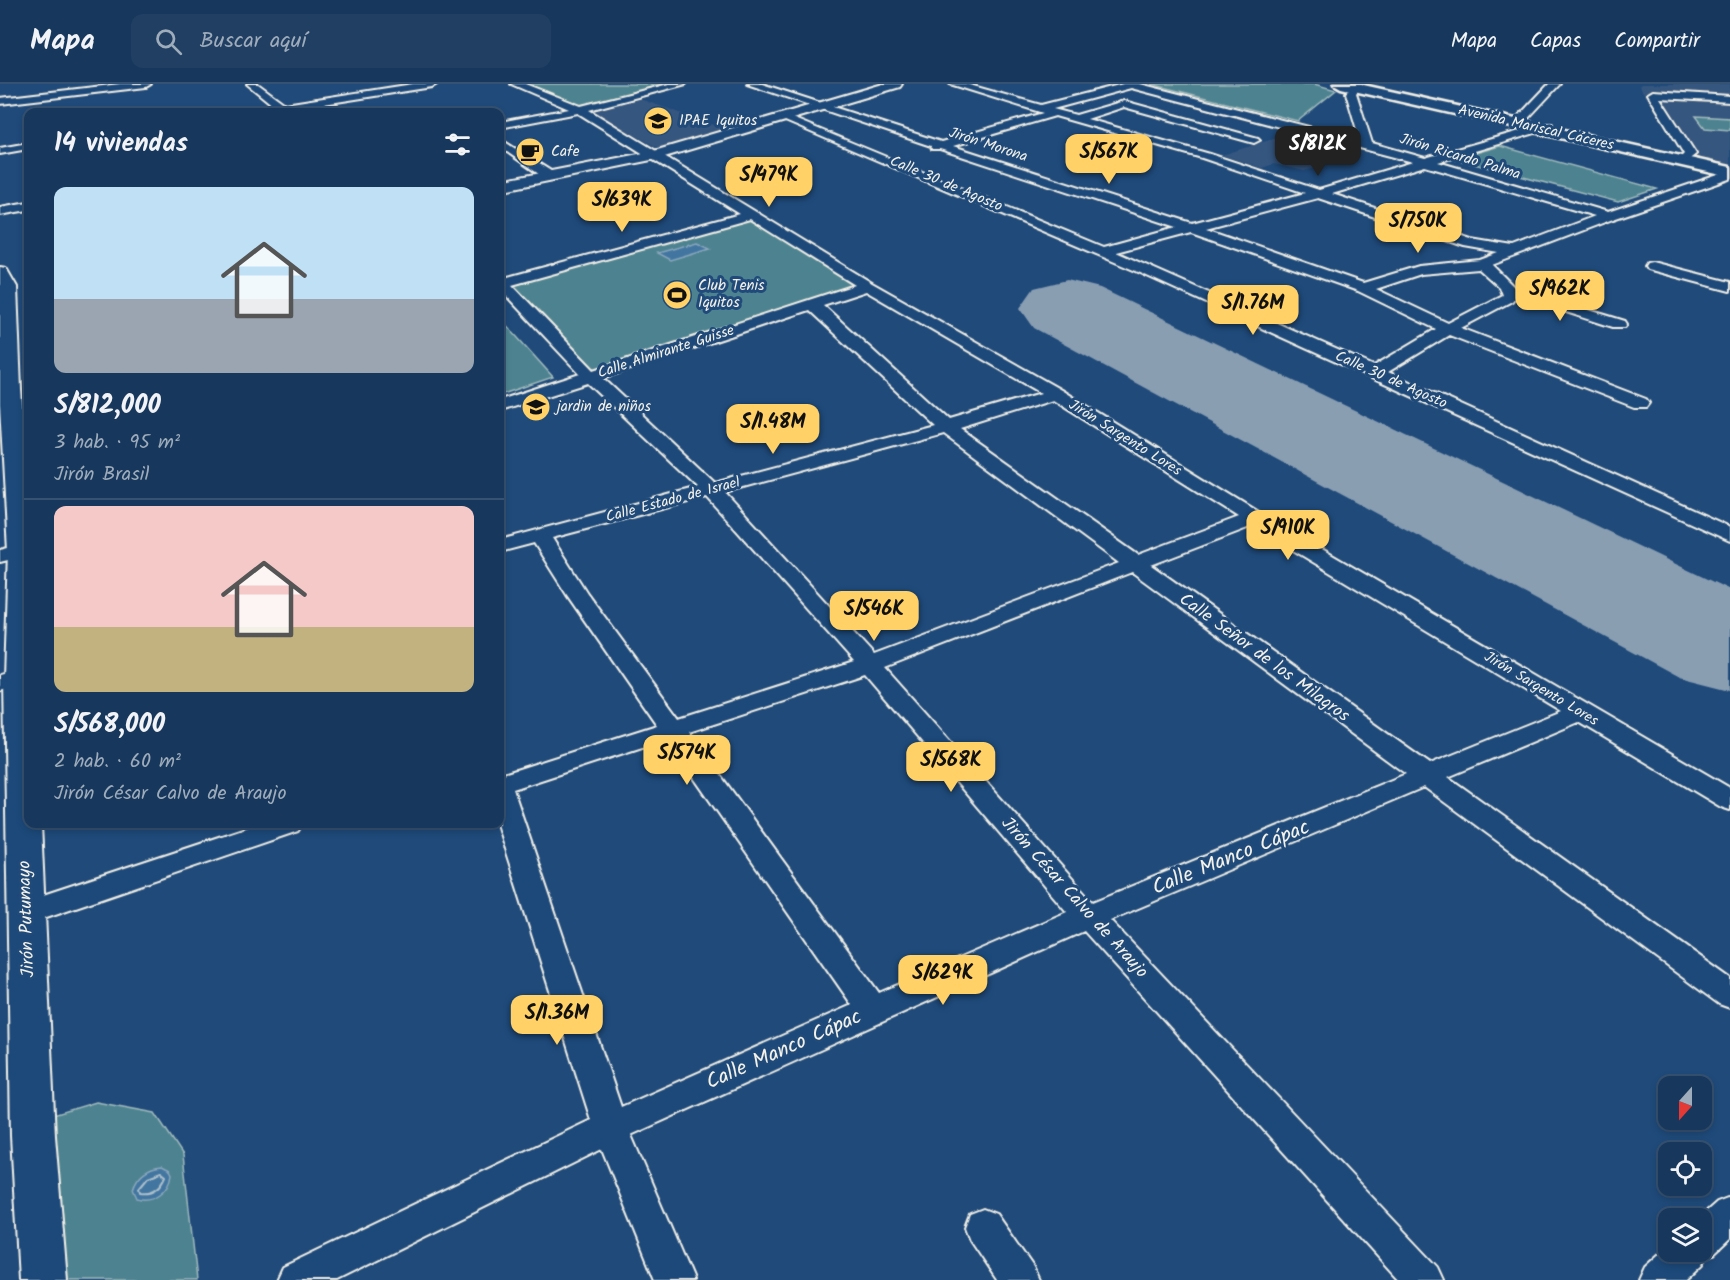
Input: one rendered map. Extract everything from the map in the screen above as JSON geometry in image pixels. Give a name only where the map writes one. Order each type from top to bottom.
[{"type":"main road","name":"Avenida Mariscal Cáceres","points":[[1354,85],[1730,166]]},
{"type":"main road","name":"Avenida Mariscal Cáceres","points":[[1544,127],[1730,173]]},
{"type":"street","points":[[0,101],[146,84]]},
{"type":"street","points":[[252,84],[283,108]]},
{"type":"street","points":[[297,108],[432,84]]},
{"type":"street","name":"Jirón Sargento Lores","points":[[516,84],[579,110],[656,155],[867,286],[1055,394],[1255,518],[1730,800]]},
{"type":"street","points":[[504,124],[579,110],[681,84]]},
{"type":"street","name":"Jirón Morona","points":[[752,84],[1194,228],[1363,288],[1448,329],[1640,403]]},
{"type":"street","points":[[504,185],[656,155],[896,84]]},
{"type":"street","points":[[955,84],[1206,156],[1321,193],[1486,257],[1509,290],[1619,324]]},
{"type":"street","points":[[1044,108],[1130,84]]},
{"type":"street","name":"Jirón Ricardo Palma","points":[[1130,84],[1288,127],[1367,145],[1608,216]]},
{"type":"street","points":[[1520,122],[1555,84]]},
{"type":"street","points":[[1354,85],[1352,93],[1367,145]]},
{"type":"street","points":[[1687,157],[1690,154],[1653,94],[1730,99]]},
{"type":"street","points":[[1078,118],[1124,104],[1263,137]]},
{"type":"street","points":[[891,160],[1057,112]]},
{"type":"street","name":"Calle 30 de Agosto","points":[[783,118],[891,160],[1104,251],[1375,372],[1730,536]]},
{"type":"street","points":[[1206,156],[1288,127]]},
{"type":"street","points":[[1104,251],[1321,193],[1544,127]]},
{"type":"street","points":[[504,145],[550,176]]},
{"type":"street","points":[[0,151],[24,147]]},
{"type":"street","points":[[1363,288],[1419,270],[1514,251],[1730,173]]},
{"type":"street","points":[[0,211],[24,207]]},
{"type":"street","points":[[504,281],[751,215]]},
{"type":"street","points":[[1652,266],[1730,287]]},
{"type":"street","name":"Jirón Putumayo","points":[[9,282],[5,391],[16,552],[16,679],[33,1136],[43,1280]]},
{"type":"street","name":"Jirón César Calvo de Araujo","points":[[504,286],[591,376],[712,490],[870,665],[1088,916],[1425,1280]]},
{"type":"street","name":"Calle Almirante Guisse","points":[[504,405],[867,286]]},
{"type":"street","points":[[1375,372],[1448,329],[1508,298],[1509,290]]},
{"type":"street","name":"Calle Señor de los Milagros","points":[[812,304],[946,427],[1730,995]]},
{"type":"street","name":"Calle Estado de Israel","points":[[504,545],[946,427],[1055,394]]},
{"type":"street","points":[[504,783],[870,665],[1255,518]]},
{"type":"street","points":[[540,536],[578,595],[873,1010]]},
{"type":"street","name":"Calle Manco Cápac","points":[[296,1280],[610,1128],[873,1010],[1088,916],[1580,712]]},
{"type":"street","points":[[504,802],[610,1128],[674,1280]]},
{"type":"street","points":[[26,912],[267,828]]},
{"type":"street","points":[[1712,1231],[1730,1215]]},
{"type":"street","points":[[983,1227],[1020,1280]]},
{"type":"street","points":[[1658,1280],[1678,1262]]},
{"type":"shaded area","points":[[1641,84],[1730,84],[1730,165],[1685,155],[1639,86]]},
{"type":"shaded area","name":"IPAE Iquitos","points":[[640,99],[729,130],[662,150],[595,113],[599,109]]},
{"type":"shaded area","points":[[1279,137],[1306,141],[1327,138],[1320,167],[1304,171],[1274,164],[1262,168],[1222,155]]},
{"type":"green space","points":[[516,84],[681,84],[579,109]]},
{"type":"green space","points":[[1151,84],[1314,84],[1336,90],[1298,121]]},
{"type":"green space","points":[[1696,116],[1730,118],[1730,130],[1705,128]]},
{"type":"green space","points":[[1500,146],[1657,189],[1618,202],[1455,159]]},
{"type":"green space","name":"Club Tenis Iquitos","points":[[751,215],[867,286],[591,376],[504,286],[504,282]]},
{"type":"green space","points":[[504,322],[553,377],[504,394]]},
{"type":"green space","points":[[96,1102],[155,1113],[183,1155],[197,1280],[58,1280],[50,1116]]},
{"type":"water","points":[[697,242],[710,248],[670,260],[657,253]]},
{"type":"water","points":[[162,1166],[170,1170],[172,1174],[168,1186],[155,1197],[137,1198],[133,1189],[140,1176],[152,1168]]},
{"type":"runway","points":[[1067,308],[1730,646]]},
{"type":"place","name":"IPAE Iquitos","points":[[658,121]]},
{"type":"place","name":"Cafe","points":[[530,152]]},
{"type":"place","name":"Club Tenis Iquitos","points":[[677,295]]},
{"type":"place","name":"jardin de niños","points":[[536,407]]}]
